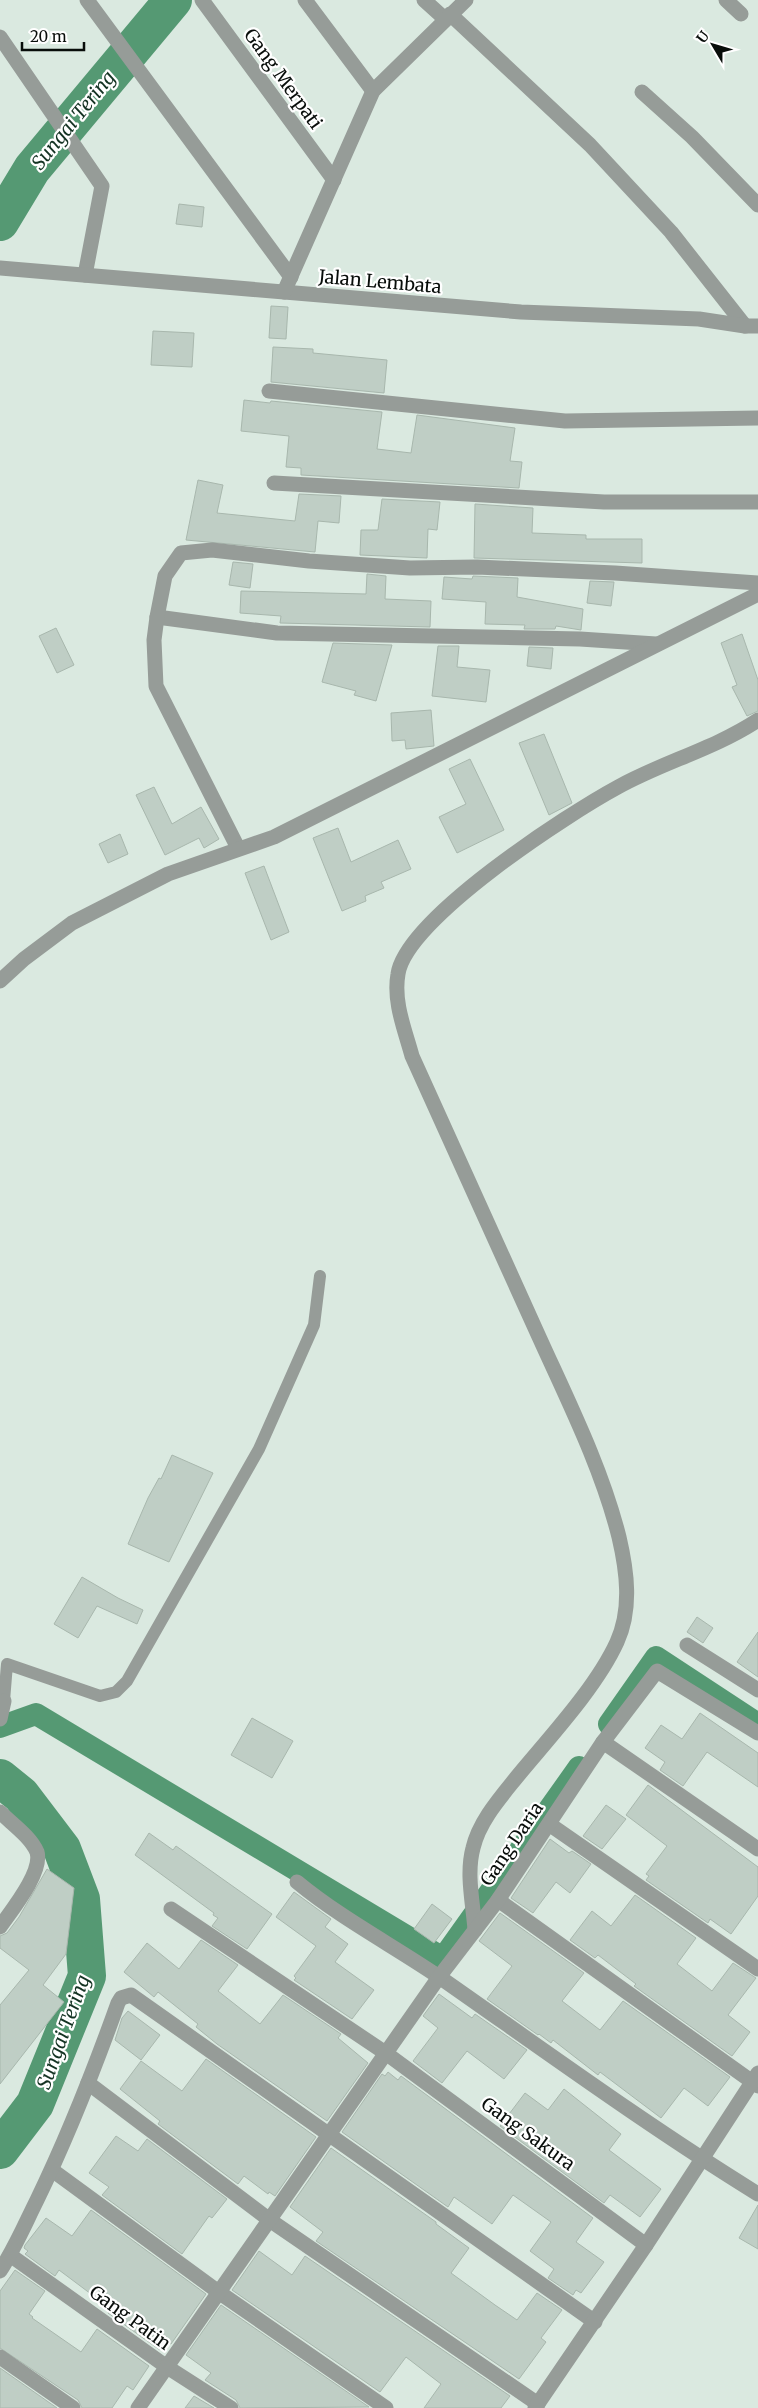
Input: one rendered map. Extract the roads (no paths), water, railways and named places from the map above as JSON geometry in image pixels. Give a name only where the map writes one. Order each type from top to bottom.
[{"type":"street","points":[[87,0],[291,277]]},
{"type":"street","name":"Gang Merpati","points":[[202,0],[334,180]]},
{"type":"street","points":[[305,0],[373,91]]},
{"type":"street","points":[[424,0],[447,16],[590,145],[671,232],[752,326]]},
{"type":"street","points":[[284,292],[373,91],[447,16],[466,0]]},
{"type":"street","points":[[726,0],[741,14]]},
{"type":"street","points":[[0,37],[102,186],[84,275]]},
{"type":"street","points":[[642,92],[692,137],[758,205]]},
{"type":"street","name":"Jalan Lembata","points":[[0,268],[521,312],[699,319],[752,326]]},
{"type":"street","points":[[269,392],[565,421],[758,418]]},
{"type":"street","points":[[274,483],[604,502],[758,502]]},
{"type":"street","points":[[238,848],[156,686],[154,640],[157,617],[165,576],[174,560],[181,553],[212,550],[309,561],[410,568],[477,567],[615,573],[758,583]]},
{"type":"street","points":[[0,981],[24,959],[72,923],[168,874],[283,833],[758,594]]},
{"type":"street","points":[[157,617],[277,633],[580,639],[657,644]]},
{"type":"street","points":[[474,1925],[470,1869],[472,1849],[479,1830],[500,1798],[580,1699],[618,1641],[627,1600],[626,1579],[618,1537],[603,1487],[578,1424],[412,1056],[398,1006],[398,973],[406,955],[424,931],[466,891],[533,839],[619,786],[731,737],[758,720]]},
{"type":"street","points":[[687,1645],[758,1690]]},
{"type":"street","name":"Gang Daria","points":[[138,2408],[271,2220],[328,2135],[387,2054],[474,1925],[498,1900],[603,1742],[659,1670],[758,1734]]},
{"type":"street","points":[[0,1718],[4,1701]]},
{"type":"street","points":[[603,1742],[758,1849]]},
{"type":"street","points":[[0,1812],[32,1844],[37,1852],[38,1862],[34,1876],[0,1927]]},
{"type":"street","points":[[549,1824],[758,1969]]},
{"type":"street","points":[[297,1882],[320,1901],[439,1977],[701,2159],[758,2194]]},
{"type":"street","points":[[88,2082],[271,2220],[536,2406],[756,2080],[498,1900]]},
{"type":"street","name":"Gang Sakura","points":[[171,1910],[387,2054],[646,2245]]},
{"type":"street","points":[[0,2271],[10,2255],[52,2170],[118,2003],[121,1998],[131,1995],[594,2322]]},
{"type":"street","points":[[52,2170],[220,2293],[386,2408]]},
{"type":"street","name":"Gang Patin","points":[[10,2255],[166,2367],[231,2408]]},
{"type":"street","points":[[0,2357],[73,2408]]},
{"type":"lane","points":[[4,1701],[7,1664],[100,1696],[116,1692],[127,1681],[259,1449],[314,1325],[320,1276]]},
{"type":"waterway","name":"Sungai Tering","points":[[0,222],[32,169],[173,0]]},
{"type":"waterway","points":[[609,1724],[656,1657],[758,1724]]},
{"type":"waterway","points":[[0,1727],[36,1714],[443,1958],[579,1767]]},
{"type":"waterway","name":"Sungai Tering","points":[[0,1778],[21,1795],[62,1849],[81,1899],[87,1976],[35,2104],[0,2150]]}]
